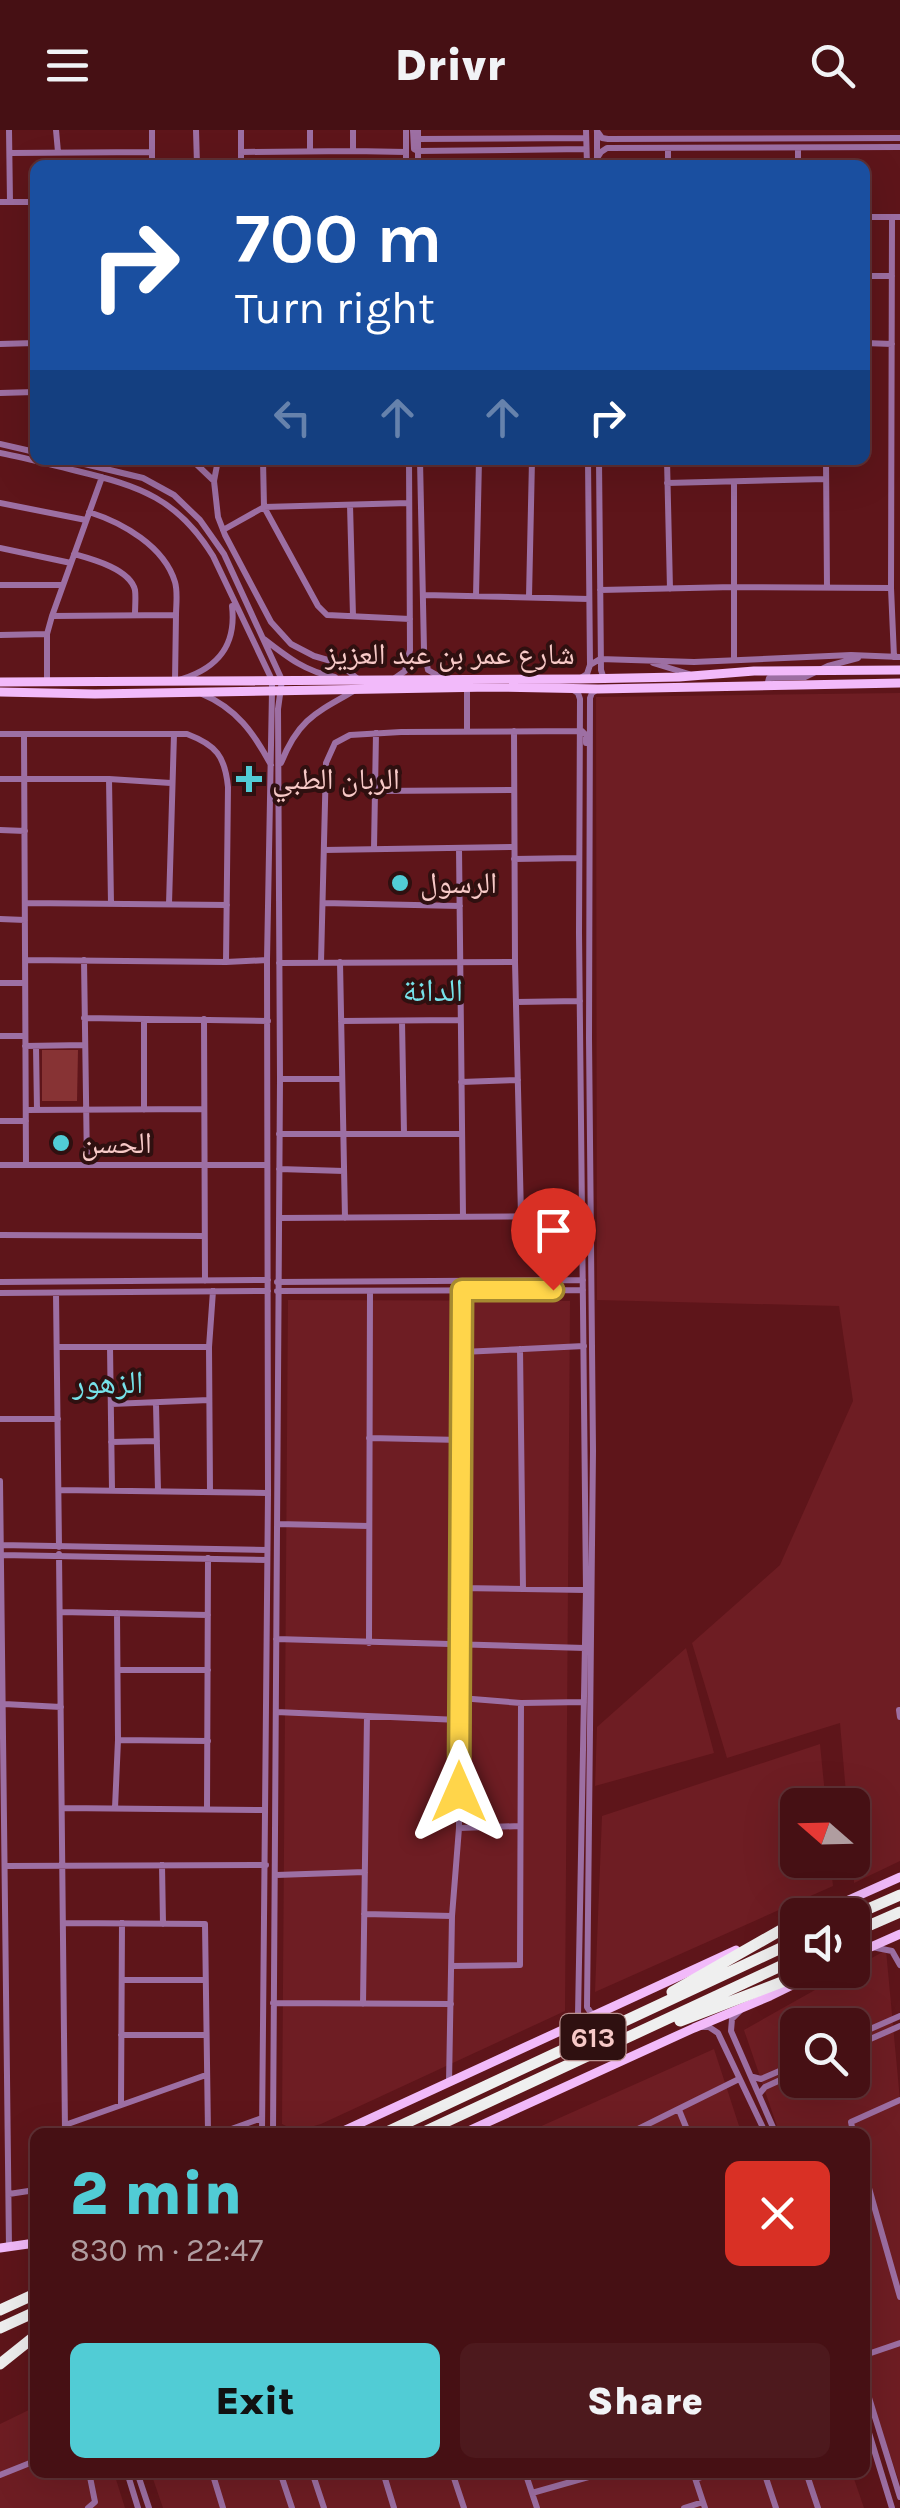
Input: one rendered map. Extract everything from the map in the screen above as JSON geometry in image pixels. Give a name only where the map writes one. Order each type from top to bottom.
[{"type":"highway","points":[[870,1908],[900,1895]]},
{"type":"highway","points":[[870,1926],[900,1912]]},
{"type":"highway","points":[[587,2040],[780,1931]]},
{"type":"highway","name":"613","points":[[397,2128],[780,1949]]},
{"type":"highway","name":"613","points":[[433,2128],[780,1966]]},
{"type":"highway","points":[[551,2074],[780,1983]]},
{"type":"highway","points":[[0,2310],[30,2296]]},
{"type":"highway","points":[[0,2328],[30,2314]]},
{"type":"highway","points":[[0,2364],[30,2342]]},
{"type":"main road","name":"شارع عمر بن عبد العزيز","points":[[0,692],[196,692],[352,679],[579,679],[754,671],[900,670]]},
{"type":"main road","name":"شارع عمر بن عبد العزيز","points":[[0,682],[175,681],[354,691],[900,683]]},
{"type":"main road","points":[[850,1898],[897,1876]]},
{"type":"main road","name":"613","points":[[351,2128],[780,1930]]},
{"type":"main road","points":[[872,1947],[900,1934]]},
{"type":"main road","points":[[475,2128],[786,1988]]},
{"type":"main road","points":[[5,2247],[30,2244]]},
{"type":"street","points":[[10,130],[10,202]]},
{"type":"street","points":[[56,130],[58,152]]},
{"type":"street","points":[[152,130],[152,160]]},
{"type":"street","points":[[196,130],[197,160]]},
{"type":"street","points":[[241,130],[241,160]]},
{"type":"street","points":[[310,130],[310,151]]},
{"type":"street","points":[[352,130],[353,151]]},
{"type":"street","points":[[412,130],[418,140],[418,160]]},
{"type":"street","points":[[412,130],[414,149],[418,151],[586,149]]},
{"type":"street","points":[[406,160],[412,130]]},
{"type":"street","points":[[597,130],[602,138],[613,143],[668,148],[900,147]]},
{"type":"street","points":[[597,130],[598,160]]},
{"type":"street","points":[[418,140],[520,140],[586,134],[586,160]]},
{"type":"street","points":[[598,160],[613,143],[796,134],[900,138]]},
{"type":"street","points":[[520,140],[536,150]]},
{"type":"street","points":[[668,148],[668,160]]},
{"type":"street","points":[[798,148],[798,160]]},
{"type":"street","points":[[10,153],[152,152]]},
{"type":"street","points":[[241,152],[406,152]]},
{"type":"street","points":[[0,202],[30,202]]},
{"type":"street","points":[[590,665],[600,659],[734,660],[851,654],[897,657],[891,588],[896,459],[892,276],[896,217],[870,217]]},
{"type":"street","points":[[870,276],[892,276]]},
{"type":"street","points":[[0,344],[30,343]]},
{"type":"street","points":[[870,343],[892,344]]},
{"type":"street","points":[[0,393],[30,392]]},
{"type":"street","points":[[0,444],[30,451]]},
{"type":"street","points":[[0,453],[30,460]]},
{"type":"street","points":[[51,465],[140,489],[175,510],[213,556],[277,685]]},
{"type":"street","points":[[97,465],[142,478],[174,495],[200,520],[224,554],[263,639],[277,685],[267,960],[268,1280],[274,1288],[277,1524],[273,2128]]},
{"type":"street","points":[[197,465],[214,481]]},
{"type":"street","points":[[217,465],[214,481],[218,517],[271,622],[291,644],[338,663],[352,679]]},
{"type":"street","points":[[263,465],[264,508],[318,606],[327,615],[410,619]]},
{"type":"street","points":[[394,679],[405,671],[409,660],[408,465]]},
{"type":"street","points":[[420,465],[426,661],[428,670],[443,678]]},
{"type":"street","points":[[476,596],[479,465]]},
{"type":"street","points":[[529,597],[532,465]]},
{"type":"street","points":[[579,679],[587,674],[590,665],[588,465]]},
{"type":"street","points":[[599,465],[600,659],[602,673],[610,678]]},
{"type":"street","points":[[667,465],[670,589]]},
{"type":"street","points":[[826,465],[827,586]]},
{"type":"street","points":[[48,682],[52,616],[102,477]]},
{"type":"street","points":[[667,483],[826,479]]},
{"type":"street","points":[[734,482],[734,660]]},
{"type":"street","points":[[0,502],[107,518],[151,546],[176,584],[175,681],[211,666],[225,651],[234,617],[230,596]]},
{"type":"street","points":[[223,530],[264,508],[409,503]]},
{"type":"street","points":[[350,505],[354,616]]},
{"type":"street","points":[[0,548],[70,564]]},
{"type":"street","points":[[74,554],[113,568],[130,580],[135,614]]},
{"type":"street","points":[[0,585],[62,586]]},
{"type":"street","points":[[600,590],[891,588]]},
{"type":"street","points":[[424,595],[588,600]]},
{"type":"street","points":[[52,616],[176,615]]},
{"type":"street","points":[[0,635],[48,634]]},
{"type":"street","points":[[263,639],[308,670],[352,679]]},
{"type":"street","points":[[766,686],[769,678],[805,676],[846,660],[869,656]]},
{"type":"street","points":[[409,660],[426,661]]},
{"type":"street","points":[[645,660],[694,676]]},
{"type":"street","points":[[467,688],[467,732]]},
{"type":"street","points":[[572,689],[580,695],[582,1216],[592,1490],[587,2007],[599,2015]]},
{"type":"street","points":[[570,2028],[578,2015],[586,1590],[584,1346],[590,698],[598,689]]},
{"type":"street","points":[[275,768],[302,724],[354,691]]},
{"type":"street","points":[[196,692],[219,701],[242,719],[275,768],[280,1114],[268,1493],[262,2128]]},
{"type":"street","points":[[514,731],[521,1216]]},
{"type":"street","points":[[322,962],[326,763],[335,744],[350,736],[376,733],[580,731],[586,735],[590,769]]},
{"type":"street","points":[[374,849],[376,733]]},
{"type":"street","points":[[0,734],[187,734],[216,751],[226,764],[228,787],[226,962]]},
{"type":"street","points":[[24,734],[26,1165]]},
{"type":"street","points":[[170,904],[174,734]]},
{"type":"street","points":[[0,779],[171,783]]},
{"type":"street","points":[[109,779],[110,904]]},
{"type":"street","points":[[375,791],[514,790]]},
{"type":"street","points":[[0,830],[25,831]]},
{"type":"street","points":[[324,850],[514,847]]},
{"type":"street","points":[[460,848],[462,1217]]},
{"type":"street","points":[[514,859],[580,858]]},
{"type":"street","points":[[323,902],[460,906]]},
{"type":"street","points":[[25,903],[227,905]]},
{"type":"street","points":[[0,919],[25,920]]},
{"type":"street","points":[[25,960],[267,960]]},
{"type":"street","points":[[84,960],[86,1165]]},
{"type":"street","points":[[340,962],[345,1218]]},
{"type":"street","points":[[279,963],[515,962]]},
{"type":"street","points":[[0,982],[25,983]]},
{"type":"street","points":[[516,1002],[580,1001]]},
{"type":"street","points":[[84,1018],[268,1021]]},
{"type":"street","points":[[144,1019],[144,1110]]},
{"type":"street","points":[[204,1019],[205,1281]]},
{"type":"street","points":[[342,1022],[460,1020]]},
{"type":"street","points":[[402,1021],[404,1134]]},
{"type":"street","points":[[0,1036],[25,1036]]},
{"type":"street","points":[[26,1046],[85,1045]]},
{"type":"street","points":[[36,1046],[36,1110]]},
{"type":"street","points":[[280,1079],[342,1079]]},
{"type":"street","points":[[461,1082],[518,1080]]},
{"type":"street","points":[[26,1110],[204,1109]]},
{"type":"street","points":[[268,1110],[274,1116],[280,1114]]},
{"type":"street","points":[[0,1122],[26,1121]]},
{"type":"street","points":[[268,1134],[273,1130],[279,1135],[462,1134]]},
{"type":"street","points":[[0,1165],[267,1166]]},
{"type":"street","points":[[279,1170],[344,1171]]},
{"type":"street","points":[[279,1218],[582,1216]]},
{"type":"street","points":[[0,1235],[204,1236]]},
{"type":"street","points":[[0,1282],[268,1280]]},
{"type":"street","points":[[0,1294],[586,1284]]},
{"type":"street","points":[[274,1288],[462,1290],[586,1284]]},
{"type":"street","points":[[369,1643],[370,1290]]},
{"type":"street","points":[[449,2083],[452,1916],[459,1828],[462,1290]]},
{"type":"street","points":[[210,1492],[209,1347],[213,1292]]},
{"type":"street","points":[[56,1293],[65,2128]]},
{"type":"street","points":[[462,1352],[584,1346]]},
{"type":"street","points":[[57,1347],[209,1347]]},
{"type":"street","points":[[110,1347],[112,1490]]},
{"type":"street","points":[[520,1349],[524,1589]]},
{"type":"street","points":[[111,1404],[210,1400]]},
{"type":"street","points":[[156,1404],[158,1491]]},
{"type":"street","points":[[0,1419],[58,1419]]},
{"type":"street","points":[[370,1438],[461,1440]]},
{"type":"street","points":[[111,1442],[157,1441]]},
{"type":"street","points":[[0,1481],[9,2194],[5,2247]]},
{"type":"street","points":[[58,1490],[268,1493]]},
{"type":"street","points":[[277,1524],[369,1526]]},
{"type":"street","points":[[0,1545],[267,1560]]},
{"type":"street","points":[[1,1555],[59,1550],[267,1550]]},
{"type":"street","points":[[208,1558],[208,1809]]},
{"type":"street","points":[[460,1588],[586,1590]]},
{"type":"street","points":[[60,1612],[208,1615]]},
{"type":"street","points":[[115,1808],[116,1613]]},
{"type":"street","points":[[450,1628],[460,1645]]},
{"type":"street","points":[[276,1639],[585,1648]]},
{"type":"street","points":[[118,1670],[208,1670]]},
{"type":"street","points":[[460,1698],[584,1702]]},
{"type":"street","points":[[452,1966],[520,1965],[520,1702]]},
{"type":"street","points":[[4,1704],[61,1707]]},
{"type":"street","points":[[899,1710],[900,1717]]},
{"type":"street","points":[[276,1712],[460,1720]]},
{"type":"street","points":[[363,2004],[366,1716]]},
{"type":"street","points":[[118,1740],[208,1740]]},
{"type":"street","points":[[62,1808],[266,1810]]},
{"type":"street","points":[[459,1828],[520,1826]]},
{"type":"street","points":[[5,1866],[266,1864]]},
{"type":"street","points":[[162,1865],[162,1924]]},
{"type":"street","points":[[276,1875],[364,1872]]},
{"type":"street","points":[[364,1914],[452,1916]]},
{"type":"street","points":[[63,1922],[205,1924],[208,2128]]},
{"type":"street","points":[[122,1923],[122,2105]]},
{"type":"street","points":[[872,1947],[892,1951],[900,1965]]},
{"type":"street","points":[[122,1980],[206,1980]]},
{"type":"street","points":[[273,2002],[451,2004]]},
{"type":"street","points":[[748,2006],[736,2014],[731,2031],[773,2128]]},
{"type":"street","points":[[870,2030],[900,2016]]},
{"type":"street","points":[[870,2039],[900,2026]]},
{"type":"street","points":[[694,2028],[708,2027],[718,2033],[764,2128]]},
{"type":"street","points":[[122,2035],[206,2035]]},
{"type":"street","points":[[751,2077],[761,2079],[780,2070]]},
{"type":"street","points":[[67,2128],[206,2075]]},
{"type":"street","points":[[641,2128],[739,2079]]},
{"type":"street","points":[[759,2094],[780,2080]]},
{"type":"street","points":[[853,2128],[851,2122],[900,2100]]},
{"type":"street","points":[[679,2110],[686,2128]]},
{"type":"street","points":[[234,2128],[262,2118]]},
{"type":"street","points":[[9,2194],[30,2191]]},
{"type":"street","points":[[870,2192],[900,2298]]},
{"type":"street","points":[[870,2353],[900,2343]]},
{"type":"street","points":[[870,2399],[900,2497]]},
{"type":"street","points":[[870,2439],[892,2508]]},
{"type":"street","points":[[0,2476],[30,2463]]},
{"type":"street","points":[[88,2508],[95,2502],[90,2478]]},
{"type":"street","points":[[129,2478],[138,2508]]},
{"type":"street","points":[[139,2478],[149,2508]]},
{"type":"street","points":[[214,2478],[223,2508]]},
{"type":"street","points":[[282,2478],[292,2508]]},
{"type":"street","points":[[314,2478],[324,2508]]},
{"type":"street","points":[[385,2478],[394,2508]]},
{"type":"street","points":[[454,2478],[464,2508]]},
{"type":"street","points":[[528,2478],[537,2508]]},
{"type":"street","points":[[532,2494],[582,2478]]},
{"type":"street","points":[[684,2508],[704,2505],[695,2478]]},
{"type":"street","points":[[766,2478],[776,2508]]},
{"type":"street","points":[[808,2478],[818,2508]]},
{"type":"shaded area","points":[[900,693],[900,1861],[870,1875],[870,1788],[846,1788],[840,1723],[727,1758],[692,1643],[780,1565],[853,1401],[839,1306],[597,1300],[596,697]]},
{"type":"shaded area","points":[[42,1050],[78,1050],[77,1101],[42,1101]]},
{"type":"shaded area","points":[[288,1300],[570,1301],[565,2011],[321,2124],[290,2128],[282,2124]]},
{"type":"shaded area","points":[[686,1648],[714,1753],[595,1786],[597,1727]]},
{"type":"shaded area","points":[[820,1744],[824,1788],[780,1788],[780,1878],[832,1878],[833,1886],[806,1898],[780,1898],[780,1910],[595,1992],[602,1816]]},
{"type":"shaded area","points":[[886,1950],[900,2100],[900,2484],[870,2397],[870,2128],[778,2128],[744,2030],[780,2010],[780,2098],[870,2098],[870,2008],[783,2008],[819,1988],[870,1988],[870,1959]]},
{"type":"shaded area","points":[[714,2049],[740,2128],[537,2128]]},
{"type":"shaded area","points":[[30,2409],[30,2478],[116,2478],[125,2508],[0,2508],[0,2424]]},
{"type":"shaded area","points":[[153,2478],[854,2478],[864,2508],[163,2508]]},
{"type":"place","name":"الربان الطبي","points":[[249,779]]},
{"type":"place","name":"الرسول","points":[[400,883]]},
{"type":"place","name":"الحسن","points":[[61,1143]]},
{"type":"district","name":"الدانة","points":[[433,990]]},
{"type":"district","name":"الزهور","points":[[108,1382]]},
{"type":"route","points":[[459,1792],[462,1290],[553,1290]]}]
